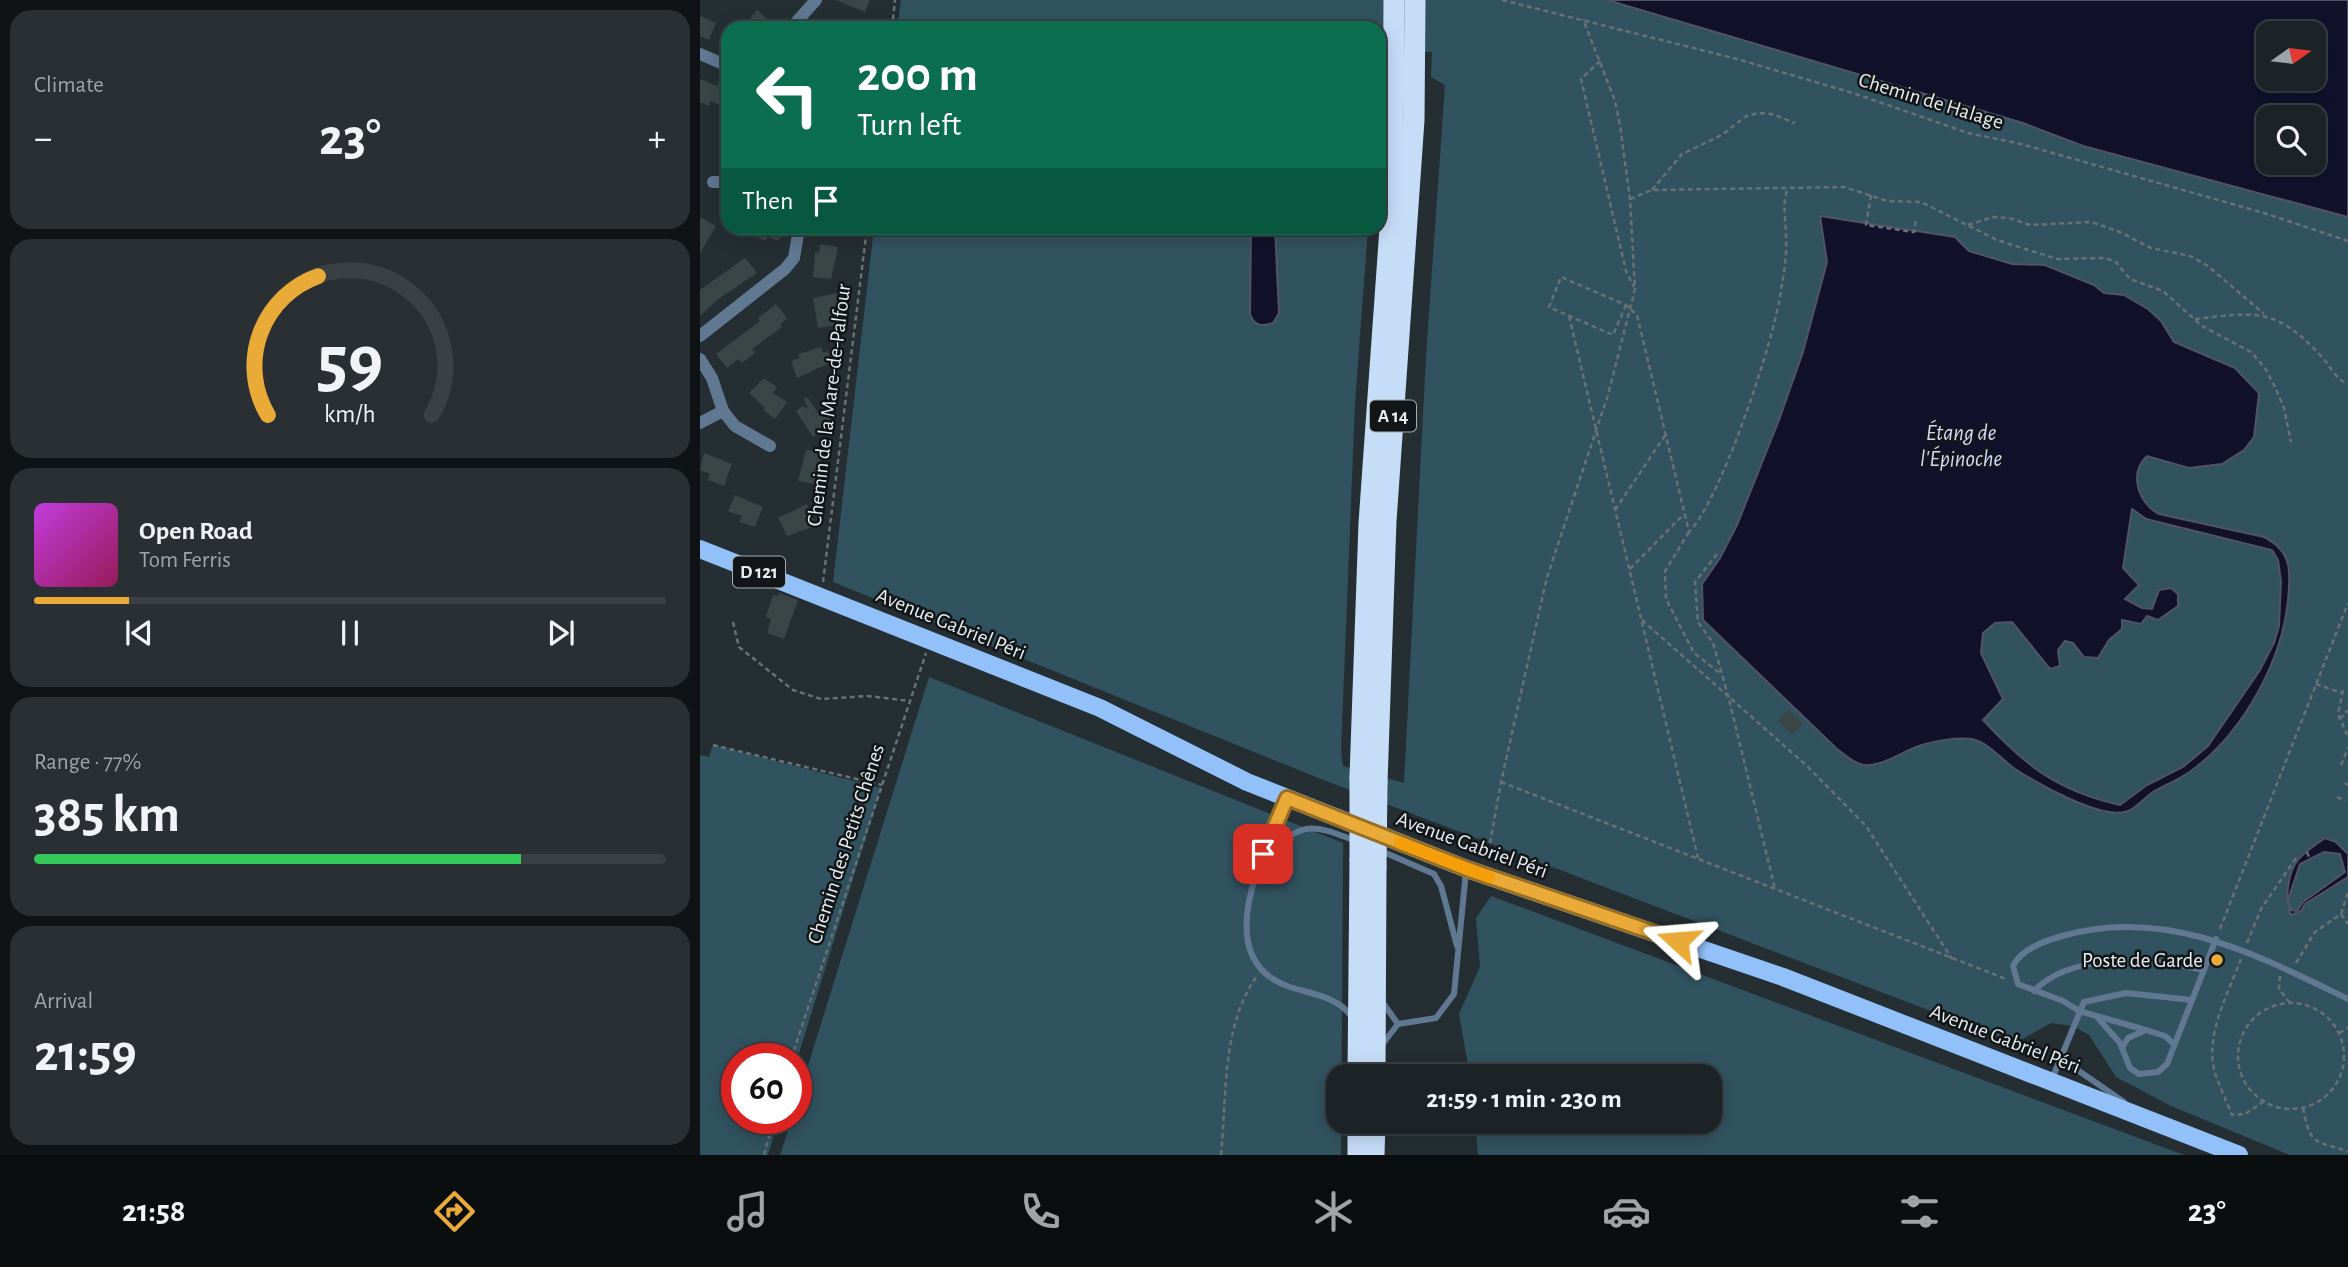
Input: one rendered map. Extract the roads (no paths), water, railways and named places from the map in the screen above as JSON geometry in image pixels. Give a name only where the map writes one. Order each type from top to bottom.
[{"type":"highway","name":"A 14","points":[[1394,0],[1406,50]]},
{"type":"highway","name":"A 14","points":[[1358,1064],[1368,864],[1369,523],[1393,186],[1406,50],[1415,0]]},
{"type":"highway","name":"A 14","points":[[1362,988],[1375,1064]]},
{"type":"highway","points":[[1358,1134],[1358,1155]]},
{"type":"highway","points":[[1374,1155],[1375,1134]]},
{"type":"main road","name":"Avenue Gabriel Péri","points":[[700,549],[1100,708],[1247,782],[1467,869],[1783,977],[2239,1155]]},
{"type":"street","points":[[797,21],[816,0]]},
{"type":"street","points":[[700,54],[721,63]]},
{"type":"street","points":[[713,182],[721,182]]},
{"type":"street","points":[[700,337],[785,269],[794,258],[798,235]]},
{"type":"street","points":[[700,359],[712,378],[723,411],[735,426],[770,446]]},
{"type":"street","points":[[700,423],[723,411]]},
{"type":"lane","points":[[1287,798],[1263,854],[1245,924],[1248,950],[1261,971],[1274,982],[1343,1004],[1359,1028]]},
{"type":"lane","points":[[1263,854],[1302,828],[1318,827],[1425,868],[1441,886],[1457,946]]},
{"type":"lane","points":[[1375,1053],[1398,1024],[1436,1018],[1447,1007],[1454,994],[1467,869]]},
{"type":"lane","points":[[2174,1044],[2165,1036],[2079,1011],[2063,1001],[2018,984],[2013,965],[2021,955],[2052,939],[2078,932],[2127,926],[2183,932],[2216,939],[2348,999]]},
{"type":"lane","points":[[2097,1017],[2122,1048],[2130,1068],[2139,1074],[2149,1075],[2167,1064],[2216,939]]},
{"type":"lane","points":[[2034,991],[2058,974],[2108,962],[2153,962],[2204,970]]},
{"type":"lane","points":[[1362,988],[1398,1024]]},
{"type":"lane","points":[[2052,1081],[2084,1002],[2107,995],[2146,994],[2192,1000]]},
{"type":"lane","points":[[2122,1048],[2136,1032],[2146,1030]]},
{"type":"lane","points":[[2060,1058],[2149,1119]]},
{"type":"water","points":[[1607,0],[2348,0],[2348,217],[2083,146],[2023,123]]},
{"type":"water","name":"Étang de l'Épinoche","points":[[1820,216],[1955,237],[1969,251],[2012,264],[2045,265],[2094,285],[2104,293],[2124,295],[2148,309],[2161,321],[2174,342],[2235,368],[2259,393],[2254,437],[2244,450],[2222,464],[2189,468],[2147,456],[2138,471],[2138,488],[2152,509],[2159,514],[2264,537],[2285,555],[2289,580],[2288,600],[2278,647],[2258,693],[2244,714],[2213,752],[2195,768],[2153,792],[2131,810],[2117,813],[2102,811],[2070,799],[2025,775],[1989,748],[1972,739],[1931,743],[1878,764],[1857,763],[1837,749],[1703,620],[1702,584],[1720,558],[1737,525],[1779,420],[1803,352],[1827,262]],"holes":[[[2132,509],[2146,519],[2272,550],[2278,560],[2281,581],[2279,626],[2274,643],[2260,670],[2208,746],[2183,767],[2147,785],[2120,805],[2060,784],[2014,751],[1983,720],[2003,699],[1981,653],[1983,633],[1995,623],[2012,622],[2050,669],[2060,666],[2058,650],[2065,641],[2073,643],[2084,657],[2098,658],[2109,640],[2122,629],[2122,620],[2141,624],[2147,616],[2158,620],[2178,606],[2178,594],[2171,588],[2159,590],[2152,609],[2142,608],[2125,599],[2139,585],[2123,568]]]},
{"type":"water","points":[[1251,235],[1275,235],[1279,313],[1273,323],[1265,325],[1256,323],[1250,314]]},
{"type":"water","points":[[2325,838],[2336,842],[2348,854],[2348,877],[2305,904],[2301,911],[2291,915],[2288,902],[2288,894],[2292,871],[2307,851]],"holes":[[[2324,852],[2340,854],[2345,872],[2303,902],[2297,911],[2291,910],[2288,900],[2300,864]]]},
{"type":"place","name":"Poste de Garde","points":[[2217,960]]}]
